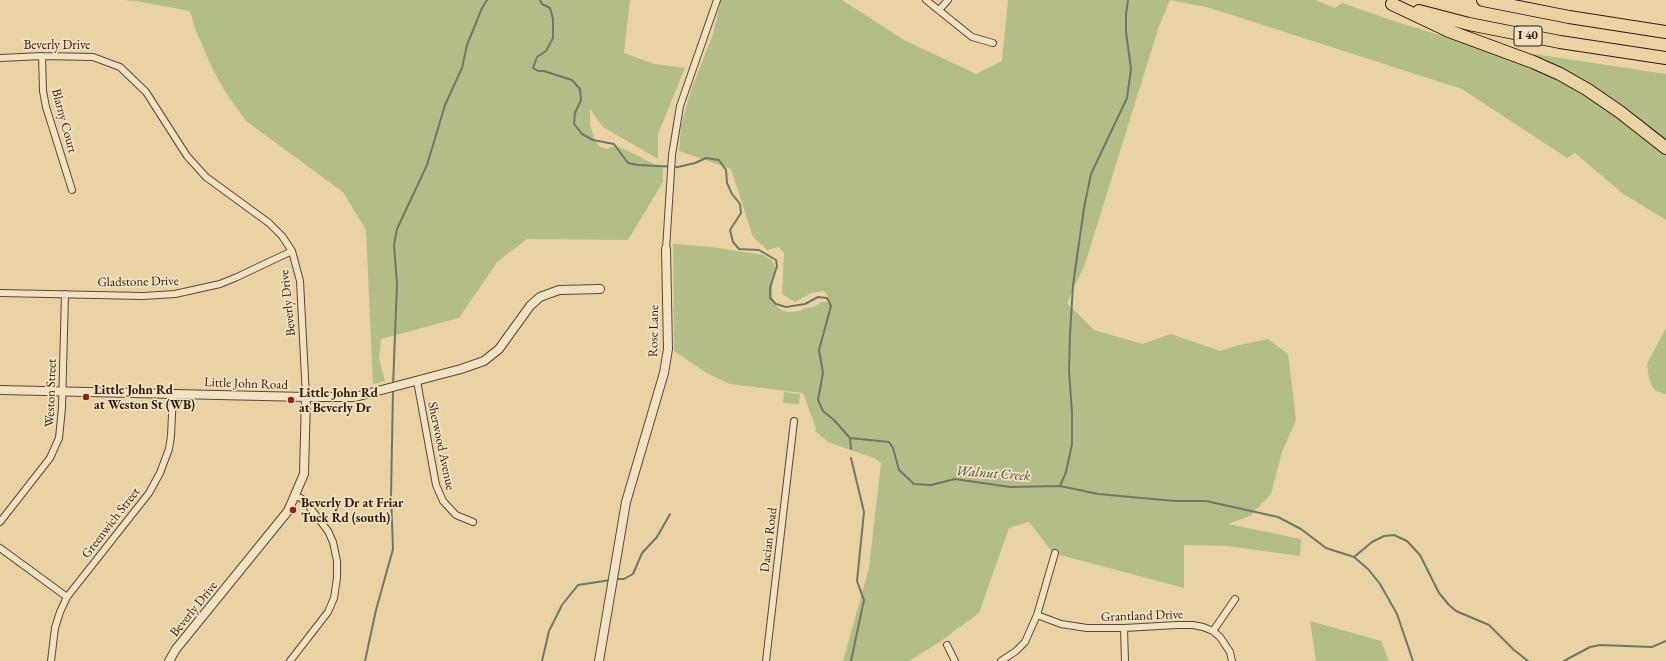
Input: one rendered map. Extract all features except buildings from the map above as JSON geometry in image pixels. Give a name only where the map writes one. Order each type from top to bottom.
[{"type":"highway","name":"I 40","points":[[1483,0],[1569,17],[1666,32]]},
{"type":"highway","name":"I 40","points":[[1387,2],[1469,24],[1552,41],[1666,58]]},
{"type":"highway","points":[[1387,2],[1449,31],[1533,62],[1560,74],[1588,90],[1620,112],[1666,148]]},
{"type":"street","name":"Rose Lane","points":[[599,661],[626,502],[664,373],[668,349],[666,249],[672,155],[680,106],[717,0]]},
{"type":"street","points":[[926,0],[972,37],[993,43]]},
{"type":"street","points":[[939,10],[948,0]]},
{"type":"street","name":"Beverly Drive","points":[[0,58],[42,56],[93,57],[120,67],[146,92],[187,156],[206,176],[269,223],[282,236],[292,251],[300,281],[306,398],[304,474],[288,511],[176,649],[169,661]]},
{"type":"street","name":"Blarny Court","points":[[42,56],[43,91],[46,107],[72,190]]},
{"type":"street","name":"Gladstone Drive","points":[[0,293],[143,296],[189,291],[220,284],[237,278],[292,251]]},
{"type":"street","name":"Little John Road","points":[[0,390],[173,393],[306,398],[355,397],[477,364],[488,358],[499,349],[530,306],[544,295],[564,290],[600,289]]},
{"type":"street","name":"Weston Street","points":[[0,522],[42,469],[55,448],[61,430],[65,294]]},
{"type":"street","name":"Sherwood Avenue","points":[[416,381],[436,485],[443,501],[456,515],[473,522]]},
{"type":"street","name":"Greenwich Street","points":[[51,661],[56,623],[67,597],[135,511],[154,484],[165,462],[173,423],[173,393]]},
{"type":"street","name":"Dacian Road","points":[[766,661],[794,421]]},
{"type":"street","points":[[290,661],[328,612],[334,598],[337,578],[337,560],[333,542],[328,531],[308,505],[301,498],[295,496]]},
{"type":"street","points":[[0,548],[67,597]]},
{"type":"street","points":[[1001,661],[1016,651],[1025,642],[1037,615],[1055,554]]},
{"type":"street","points":[[1232,661],[1230,652],[1213,631],[1235,599]]},
{"type":"street","name":"Grantland Drive","points":[[1037,615],[1061,624],[1081,627],[1124,628],[1177,624],[1194,625],[1213,631]]},
{"type":"street","points":[[1124,628],[1125,661]]},
{"type":"street","points":[[947,645],[954,661]]},
{"type":"green space","points":[[124,0],[630,0],[624,53],[654,64],[685,68],[658,134],[658,159],[603,127],[590,109],[590,125],[595,140],[600,147],[607,149],[614,146],[624,149],[656,165],[663,166],[663,182],[628,240],[527,239],[497,262],[459,318],[381,339],[379,359],[385,381],[373,384],[366,230],[343,192],[246,121],[226,93],[213,70],[196,31],[190,11]]},
{"type":"green space","points":[[721,0],[842,0],[904,40],[976,74],[1002,61],[1008,0],[1170,0],[1159,26],[1085,264],[1067,303],[1094,330],[1142,344],[1171,334],[1220,351],[1239,345],[1268,339],[1288,354],[1296,420],[1282,452],[1271,494],[1250,516],[1228,524],[1301,539],[1300,556],[1227,546],[1184,545],[1184,588],[1053,553],[1029,522],[1009,528],[979,613],[938,643],[909,661],[843,661],[869,568],[881,463],[874,458],[828,442],[815,431],[816,428],[803,393],[730,384],[708,374],[674,351],[673,244],[712,247],[763,255],[772,260],[775,267],[772,286],[773,298],[777,307],[788,312],[800,311],[805,308],[814,307],[821,302],[827,302],[831,306],[824,291],[811,293],[795,302],[782,294],[784,253],[779,247],[767,250],[753,237],[731,169],[679,151],[681,126],[690,93],[713,34]]},
{"type":"green space","points":[[1170,0],[1315,0],[1335,8],[1342,3],[1531,65],[1570,84],[1666,153],[1666,220],[1622,193],[1575,153],[1567,158],[1462,89],[1210,8]]},
{"type":"green space","points":[[1534,54],[1666,74],[1666,142],[1533,57]]},
{"type":"green space","points":[[1666,328],[1666,394],[1664,394],[1654,390],[1649,379],[1647,364]]},
{"type":"green space","points":[[784,392],[800,394],[799,404],[783,403]]},
{"type":"green space","points":[[1310,621],[1381,641],[1389,661],[1316,661]]},
{"type":"waterway","points":[[393,386],[397,284],[394,245],[397,229],[427,165],[445,105],[462,68],[467,45],[482,8],[487,0]]},
{"type":"waterway","name":"Walnut Creek","points":[[540,0],[542,4],[550,8],[553,19],[553,38],[546,51],[537,57],[533,68],[538,71],[544,71],[572,80],[580,89],[581,100],[575,113],[574,124],[582,134],[593,140],[614,144],[628,163],[678,167],[695,163],[706,158],[719,160],[726,170],[727,183],[732,194],[740,204],[741,213],[730,230],[733,242],[739,249],[759,250],[776,260],[777,266],[770,288],[770,298],[776,304],[786,307],[805,304],[818,297],[827,298],[831,306],[819,350],[823,373],[818,400],[823,411],[834,420],[850,438],[889,442],[893,448],[899,470],[914,484],[931,485],[955,479],[1010,487],[1060,486],[1098,494],[1175,501],[1206,501],[1278,517],[1301,529],[1326,548],[1354,557]]},
{"type":"waterway","points":[[1060,486],[1066,472],[1072,444],[1072,412],[1069,371],[1073,285],[1084,208],[1091,174],[1127,98],[1131,69],[1126,32],[1128,0]]},
{"type":"waterway","points":[[365,661],[376,610],[393,549],[391,496],[393,390]]},
{"type":"waterway","points":[[850,438],[851,449]]},
{"type":"waterway","points":[[851,458],[864,512],[857,581],[864,600],[851,661]]},
{"type":"waterway","points":[[615,579],[624,579],[633,574],[642,553],[657,537],[670,514]]},
{"type":"waterway","name":"Walnut Creek","points":[[1354,557],[1372,542],[1384,536],[1394,535],[1407,541],[1420,555],[1439,593],[1449,605],[1456,611],[1489,625],[1514,650],[1528,661]]},
{"type":"waterway","points":[[1354,557],[1368,569],[1380,584],[1397,614],[1413,661]]},
{"type":"waterway","points":[[542,661],[549,631],[562,605],[578,585],[611,580]]},
{"type":"waterway","name":"Walnut Creek","points":[[1564,661],[1590,647],[1600,645],[1652,647],[1666,641]]},
{"type":"place","name":"Little John Rd at Weston St (WB)","points":[[86,397]]},
{"type":"place","name":"Little John Rd at Beverly Dr","points":[[291,400]]},
{"type":"place","name":"Beverly Dr at Friar Tuck Rd (south)","points":[[293,510]]}]
